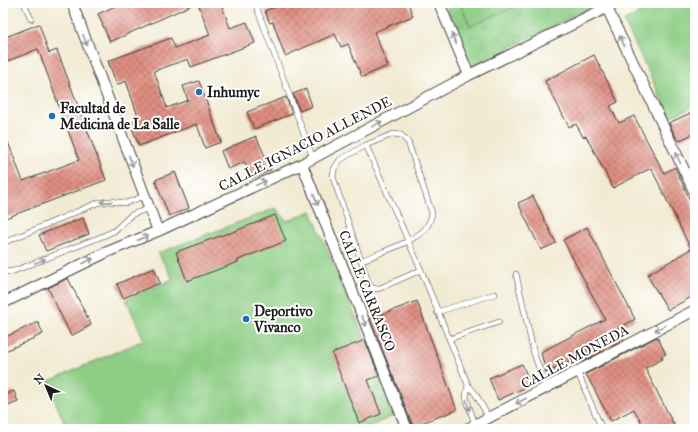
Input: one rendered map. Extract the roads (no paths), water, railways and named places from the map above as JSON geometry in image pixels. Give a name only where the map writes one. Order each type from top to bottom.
[{"type":"street","points":[[72,3],[158,231]]},
{"type":"street","points":[[439,3],[470,75]]},
{"type":"street","name":"CALLE IGNACIO ALLENDE","points":[[3,303],[107,252],[158,231],[302,164],[470,75],[616,3]]},
{"type":"street","points":[[607,8],[695,193]]},
{"type":"street","name":"CALLE CARRASCO","points":[[302,164],[407,429]]},
{"type":"street","name":"CALLE MONEDA","points":[[471,427],[695,310]]},
{"type":"lane","points":[[24,3],[31,19]]},
{"type":"lane","points":[[255,3],[313,158]]},
{"type":"lane","points":[[361,261],[408,241],[425,230],[430,221],[432,213],[408,142],[401,135],[393,134],[366,145],[340,160],[334,168],[333,177],[361,261],[369,284],[372,288],[378,289],[421,270]]},
{"type":"lane","points":[[366,145],[421,270],[468,385],[475,393],[489,418]]},
{"type":"lane","points":[[3,243],[97,203],[109,201],[126,203],[144,196]]},
{"type":"lane","points":[[3,270],[8,272],[14,271],[103,236],[114,230],[131,215],[149,208]]},
{"type":"lane","points":[[516,274],[534,354],[546,388]]},
{"type":"lane","points":[[437,312],[495,294]]},
{"type":"lane","points":[[449,339],[500,322]]},
{"type":"lane","points":[[577,371],[602,429]]},
{"type":"lane","points":[[468,385],[466,397],[471,427]]},
{"type":"place","name":"Inhumyc","points":[[199,92]]},
{"type":"place","name":"Facultad de Medicina de La Salle","points":[[52,116]]},
{"type":"place","name":"Deportivo Vivanco","points":[[246,319]]}]
